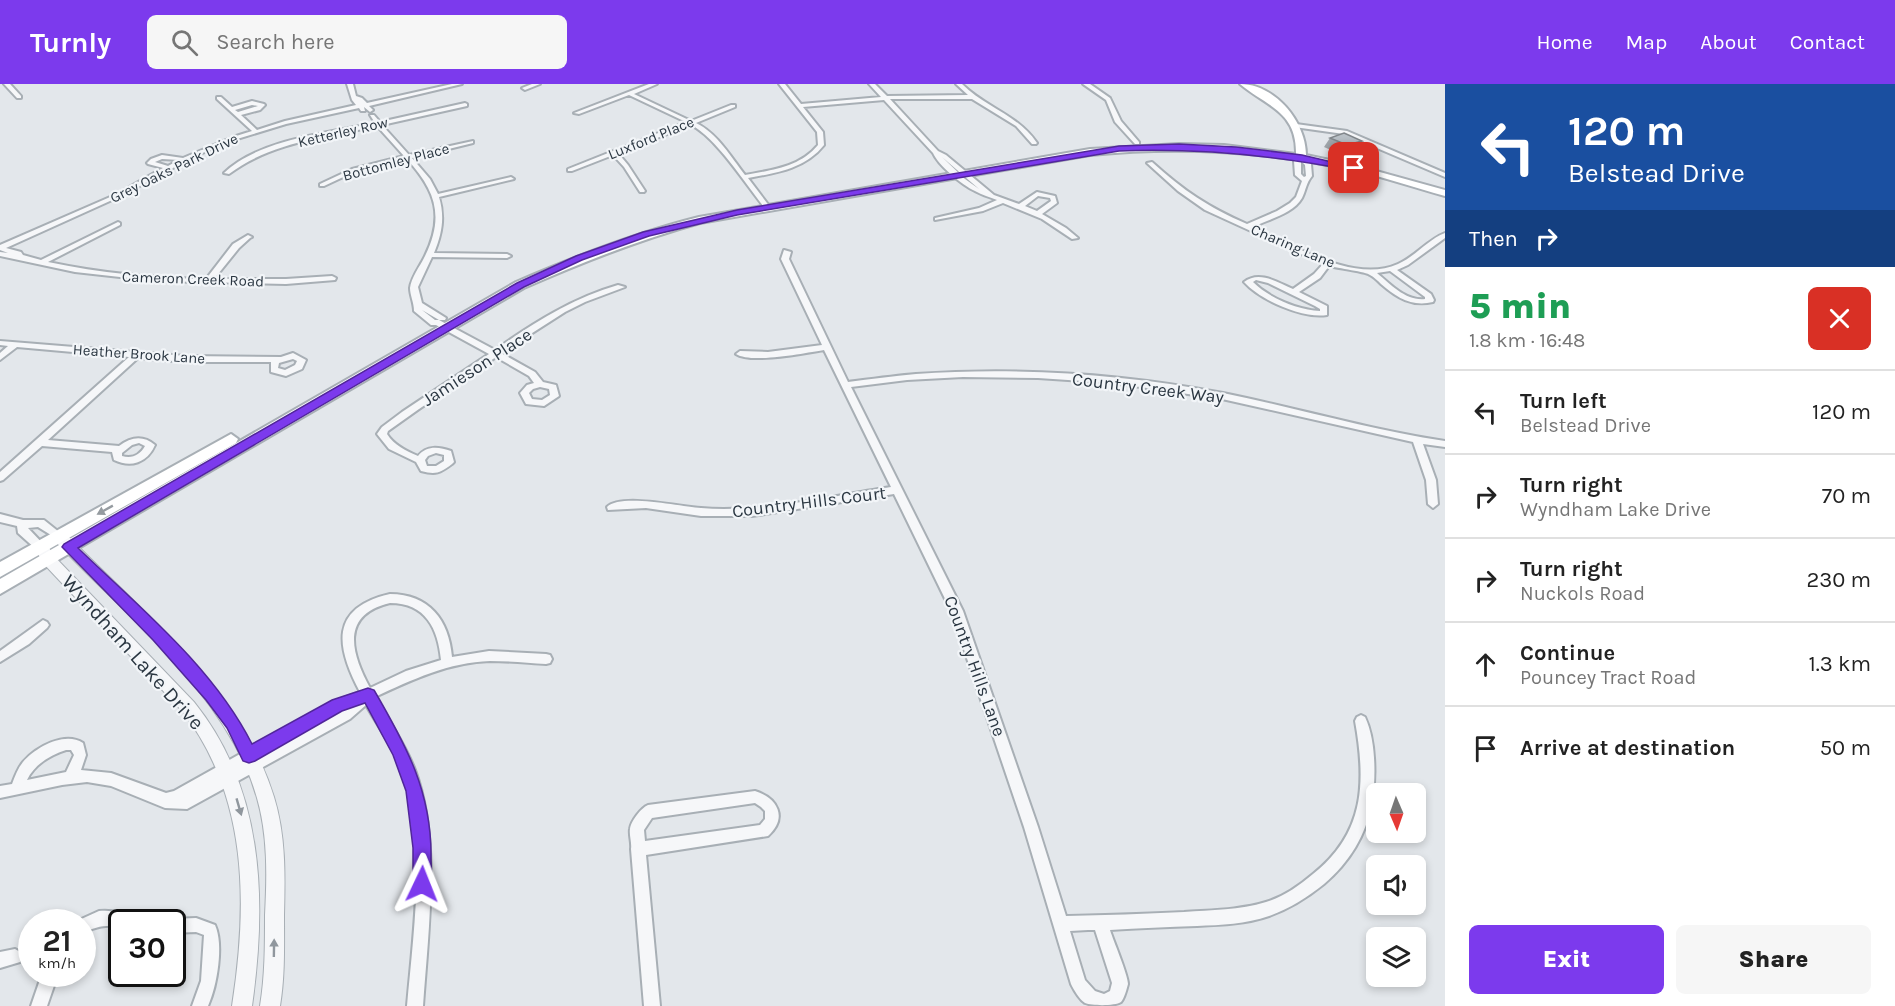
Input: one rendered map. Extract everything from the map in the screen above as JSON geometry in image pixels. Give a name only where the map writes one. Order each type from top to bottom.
[{"type":"main road","points":[[1245,84],[1273,100],[1286,111],[1296,126],[1302,156]]},
{"type":"main road","points":[[957,172],[1090,147],[1137,142],[1208,143],[1381,170],[1445,188]]},
{"type":"main road","points":[[0,570],[44,553],[64,542],[439,323],[600,250],[677,225],[765,204],[957,172],[1096,151],[1149,147],[1227,149],[1302,156],[1445,193]]},
{"type":"main road","points":[[0,587],[44,553]]},
{"type":"street","points":[[7,84],[19,97]]},
{"type":"street","points":[[350,84],[355,97],[377,125],[409,157],[437,196],[440,208],[439,228],[431,255],[414,287],[418,304],[439,323],[532,374],[540,384]]},
{"type":"street","points":[[525,88],[537,84]]},
{"type":"street","points":[[577,113],[654,84]]},
{"type":"street","points":[[743,175],[778,169],[808,159],[821,146],[820,132],[782,84]]},
{"type":"street","points":[[872,84],[936,152],[981,194],[1039,213],[1058,224],[1074,238]]},
{"type":"street","points":[[959,84],[972,97],[1016,124],[1034,143]]},
{"type":"street","points":[[1086,84],[1108,99],[1118,122],[1137,142]]},
{"type":"street","name":"Grey Oaks Park Drive","points":[[0,248],[112,198],[185,160],[259,130],[454,85]]},
{"type":"street","points":[[630,94],[690,122],[714,139],[765,204]]},
{"type":"street","points":[[800,106],[885,98],[972,97]]},
{"type":"street","points":[[219,98],[247,122],[246,124],[259,130]]},
{"type":"street","points":[[232,109],[252,103],[262,105],[258,109],[238,114]]},
{"type":"street","name":"Ketterley Row","points":[[227,173],[235,165],[300,141],[465,105]]},
{"type":"street","name":"Luxford Place","points":[[570,170],[732,106]]},
{"type":"street","points":[[1296,126],[1338,130],[1445,175]]},
{"type":"street","name":"Bottomley Place","points":[[322,185],[354,170],[471,142]]},
{"type":"street","points":[[614,153],[626,166],[642,191]]},
{"type":"street","points":[[1247,227],[1294,203],[1302,192],[1304,180],[1309,176],[1308,164],[1302,156],[1297,161],[1298,175],[1304,180]]},
{"type":"street","points":[[169,168],[150,163],[153,159],[162,157],[185,160]]},
{"type":"street","name":"Charing Lane","points":[[1150,162],[1190,197],[1247,227],[1328,263],[1371,271],[1391,269],[1405,264],[1445,235]]},
{"type":"street","points":[[437,196],[511,179]]},
{"type":"street","points":[[1022,206],[1037,194],[1053,197],[1055,202],[1039,213]]},
{"type":"street","points":[[938,219],[981,210],[1001,201]]},
{"type":"street","points":[[41,263],[118,224]]},
{"type":"street","points":[[208,281],[236,246],[248,237]]},
{"type":"street","name":"Cameron Creek Road","points":[[0,248],[18,254],[20,257]]},
{"type":"street","name":"Country Hills Lane","points":[[787,252],[785,256],[787,265],[940,573],[968,641],[1031,827],[1079,984],[1090,997],[1105,1002],[1116,996],[1120,983],[1100,922]]},
{"type":"street","name":"Cameron Creek Road","points":[[0,254],[123,279],[302,282],[332,278]]},
{"type":"street","points":[[431,255],[507,256]]},
{"type":"street","points":[[1293,292],[1317,276],[1328,263]]},
{"type":"street","points":[[1371,271],[1407,299],[1418,302],[1430,300],[1428,296],[1391,269]]},
{"type":"street","points":[[1249,279],[1265,279],[1293,292],[1322,306],[1324,313],[1317,315],[1303,311],[1255,289],[1249,284],[1249,279]]},
{"type":"street","name":"Jamieson Place","points":[[420,460],[407,456],[385,441],[382,434],[384,429],[495,354],[569,309],[605,291],[621,287]]},
{"type":"street","name":"Heather Brook Lane","points":[[0,343],[185,359],[279,359]]},
{"type":"street","points":[[0,357],[15,344]]},
{"type":"street","points":[[740,354],[768,355],[827,347]]},
{"type":"street","points":[[0,478],[135,356]]},
{"type":"street","name":"Country Creek Way","points":[[846,385],[914,377],[958,375],[1092,379],[1220,396],[1416,440],[1445,444]]},
{"type":"street","points":[[1416,440],[1431,480],[1433,504]]},
{"type":"street","points":[[38,442],[119,449]]},
{"type":"street","name":"Country Hills Court","points":[[612,507],[646,504],[701,512],[752,512],[898,490]]},
{"type":"street","points":[[0,518],[23,524],[40,523],[64,542]]},
{"type":"street","points":[[23,524],[22,530],[44,553]]},
{"type":"street","name":"Wyndham Lake Drive","points":[[64,542],[158,635],[212,695],[232,722],[251,761],[269,811],[275,845],[274,979],[270,1006]]},
{"type":"street","name":"Wyndham Lake Drive","points":[[44,553],[183,700],[205,729],[228,774],[245,832],[252,895],[250,940],[242,1006]]},
{"type":"street","points":[[415,1006],[423,862],[420,823],[408,770],[386,723],[368,695],[353,664],[346,642],[352,621],[362,611],[378,602],[392,598],[408,598],[423,607],[443,636],[447,663]]},
{"type":"street","points":[[0,657],[25,641],[43,625]]},
{"type":"street","points":[[0,792],[80,775],[115,780],[165,801],[187,802],[228,774],[346,715],[368,695],[410,675],[447,663],[489,656],[546,659]]},
{"type":"street","points":[[1060,924],[1221,918],[1257,912],[1281,904],[1318,880],[1334,867],[1347,849],[1360,826],[1366,807],[1368,759],[1361,721]]},
{"type":"street","points":[[17,789],[27,767],[52,747],[64,744],[73,745],[78,749],[80,755],[70,777]]},
{"type":"street","points":[[638,849],[763,831],[771,823],[773,812],[766,801],[749,797],[648,812],[637,828],[638,849],[652,1006]]},
{"type":"street","points":[[186,925],[205,927],[211,935],[208,982],[200,1006]]},
{"type":"street","points":[[39,1006],[46,987]]},
{"type":"building","points":[[1344,133],[1362,141],[1347,145],[1330,138]]},
{"type":"route","points":[[422,884],[420,823],[414,791],[400,752],[386,723],[368,695],[337,705],[249,755],[232,722],[212,695],[158,635],[69,547],[520,285],[579,258],[646,234],[737,212],[1119,148],[1197,147],[1236,150],[1302,158],[1354,168]]}]
